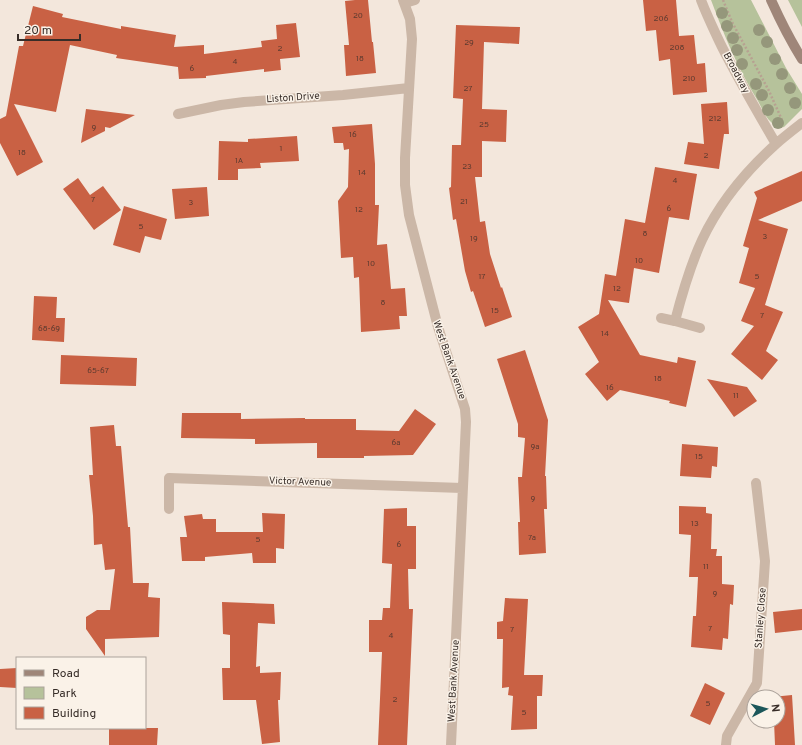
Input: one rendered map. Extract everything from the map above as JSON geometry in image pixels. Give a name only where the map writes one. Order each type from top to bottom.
[{"type":"street","name":"West Bank Avenue","points":[[415,0],[404,2],[412,29],[405,158],[405,185],[409,215],[438,327],[464,403],[466,422],[451,745]]},
{"type":"street","name":"Broadway","points":[[701,0],[728,58],[776,144]]},
{"type":"street","points":[[771,0],[783,26],[802,59]]},
{"type":"street","name":"Liston Drive","points":[[178,114],[244,102],[343,95],[409,88]]},
{"type":"street","points":[[675,321],[685,283],[702,240],[711,223],[746,173],[776,144],[802,124]]},
{"type":"street","points":[[661,318],[700,328]]},
{"type":"street","name":"Victor Avenue","points":[[169,509],[169,478],[462,488]]},
{"type":"street","name":"Stanley Close","points":[[726,745],[727,736],[757,683],[765,561],[756,483]]},
{"type":"path","points":[[723,0],[732,22],[769,91],[789,134]]},
{"type":"green space","points":[[711,0],[751,0],[786,68],[802,94],[802,109],[784,127],[775,126],[765,115],[744,77],[726,39]]},
{"type":"green space","points":[[788,0],[802,0],[802,27]]},
{"type":"building","points":[[368,0],[376,73],[346,76],[344,45],[349,45],[345,1]]},
{"type":"building","points":[[643,0],[676,0],[679,36],[694,35],[697,64],[705,63],[707,92],[673,95],[670,59],[659,61],[656,30],[646,31]]},
{"type":"building","points":[[33,6],[63,14],[62,17],[121,29],[121,26],[176,35],[174,47],[204,45],[204,54],[262,47],[261,41],[277,39],[276,25],[296,23],[300,57],[280,59],[281,70],[264,72],[264,69],[206,76],[206,78],[179,79],[178,67],[116,58],[117,55],[70,45],[56,112],[14,104],[43,162],[17,176],[0,143],[0,119],[6,116],[19,46],[23,46]]},
{"type":"building","points":[[456,25],[520,27],[519,44],[484,42],[482,109],[507,110],[506,142],[482,141],[482,177],[475,177],[480,222],[485,221],[490,254],[512,317],[485,327],[473,291],[471,292],[465,271],[456,219],[453,220],[449,188],[451,187],[452,145],[461,145],[463,99],[453,98]]},
{"type":"building","points":[[727,102],[729,134],[724,134],[719,169],[684,164],[688,142],[704,144],[701,104]]},
{"type":"building","points":[[86,109],[135,115],[110,128],[105,127],[105,131],[81,143]]},
{"type":"building","points":[[372,124],[375,164],[375,205],[379,205],[377,245],[387,244],[391,289],[405,288],[407,316],[399,316],[400,329],[361,332],[359,277],[354,278],[353,257],[341,258],[338,201],[348,187],[349,149],[344,150],[343,143],[334,143],[332,127]]},
{"type":"building","points":[[297,136],[299,161],[260,163],[261,168],[238,169],[238,180],[218,180],[219,141],[248,142],[248,139]]},
{"type":"building","points":[[655,167],[697,174],[689,220],[669,217],[659,273],[634,268],[629,303],[608,300],[640,355],[677,363],[678,357],[696,361],[686,407],[669,403],[670,401],[620,390],[607,401],[585,374],[599,362],[578,327],[599,314],[605,274],[616,276],[625,219],[645,223]]},
{"type":"building","points":[[802,171],[802,201],[758,220],[788,229],[765,305],[783,312],[766,351],[778,360],[762,380],[731,354],[754,326],[741,321],[755,288],[739,283],[749,248],[743,246],[757,198],[754,192]]},
{"type":"building","points":[[78,178],[90,195],[103,186],[121,210],[94,230],[63,189]]},
{"type":"building","points":[[207,187],[209,216],[175,219],[172,189]]},
{"type":"building","points":[[124,206],[167,219],[161,240],[145,236],[140,253],[113,245]]},
{"type":"building","points":[[34,296],[57,297],[56,318],[65,318],[64,342],[32,340]]},
{"type":"building","points":[[525,350],[548,420],[545,476],[547,509],[544,509],[546,553],[519,555],[518,522],[520,522],[518,477],[522,477],[525,438],[518,437],[518,424],[497,359]]},
{"type":"building","points":[[61,355],[137,358],[136,386],[60,384]]},
{"type":"building","points":[[707,379],[747,387],[757,401],[734,417]]},
{"type":"building","points":[[415,409],[436,424],[413,455],[364,456],[364,458],[317,458],[317,443],[255,444],[255,439],[181,438],[182,413],[241,413],[241,419],[356,419],[356,430],[399,431]]},
{"type":"building","points":[[114,425],[116,446],[121,446],[128,527],[130,527],[133,583],[149,583],[148,597],[160,598],[159,637],[105,639],[105,656],[86,629],[86,617],[97,610],[110,610],[115,569],[105,570],[102,544],[94,545],[89,475],[93,475],[90,427]]},
{"type":"building","points":[[682,444],[718,447],[717,467],[712,466],[711,478],[680,476]]},
{"type":"building","points":[[679,506],[706,507],[706,513],[712,514],[711,549],[717,549],[716,556],[722,556],[722,584],[734,585],[733,605],[730,604],[728,639],[723,638],[722,650],[691,647],[693,616],[696,616],[698,577],[689,577],[691,535],[679,534]]},
{"type":"building","points":[[407,508],[407,526],[416,526],[416,569],[408,569],[409,609],[413,609],[407,745],[378,745],[382,652],[369,652],[369,620],[382,620],[383,608],[390,608],[392,564],[382,563],[384,509]]},
{"type":"building","points":[[262,513],[285,514],[284,549],[276,548],[276,563],[253,563],[252,553],[205,557],[205,561],[182,561],[180,537],[187,537],[184,516],[202,514],[203,519],[216,519],[216,532],[263,532]]},
{"type":"building","points":[[505,598],[528,599],[524,675],[543,675],[542,696],[537,696],[537,729],[511,730],[513,696],[508,695],[509,687],[502,688],[503,639],[497,639],[497,622],[503,621]]},
{"type":"building","points":[[222,602],[274,604],[275,624],[258,623],[256,667],[260,666],[260,673],[281,672],[280,700],[278,700],[280,742],[262,744],[256,700],[223,700],[222,668],[230,668],[230,635],[223,634]]},
{"type":"building","points":[[802,609],[802,630],[775,633],[773,612]]},
{"type":"building","points":[[16,668],[16,688],[0,687],[0,669]]},
{"type":"building","points":[[705,683],[725,693],[710,725],[690,716]]},
{"type":"building","points":[[792,695],[795,745],[775,745],[774,729],[786,729],[786,696]]},
{"type":"building","points":[[158,728],[157,745],[109,745],[109,729]]}]
